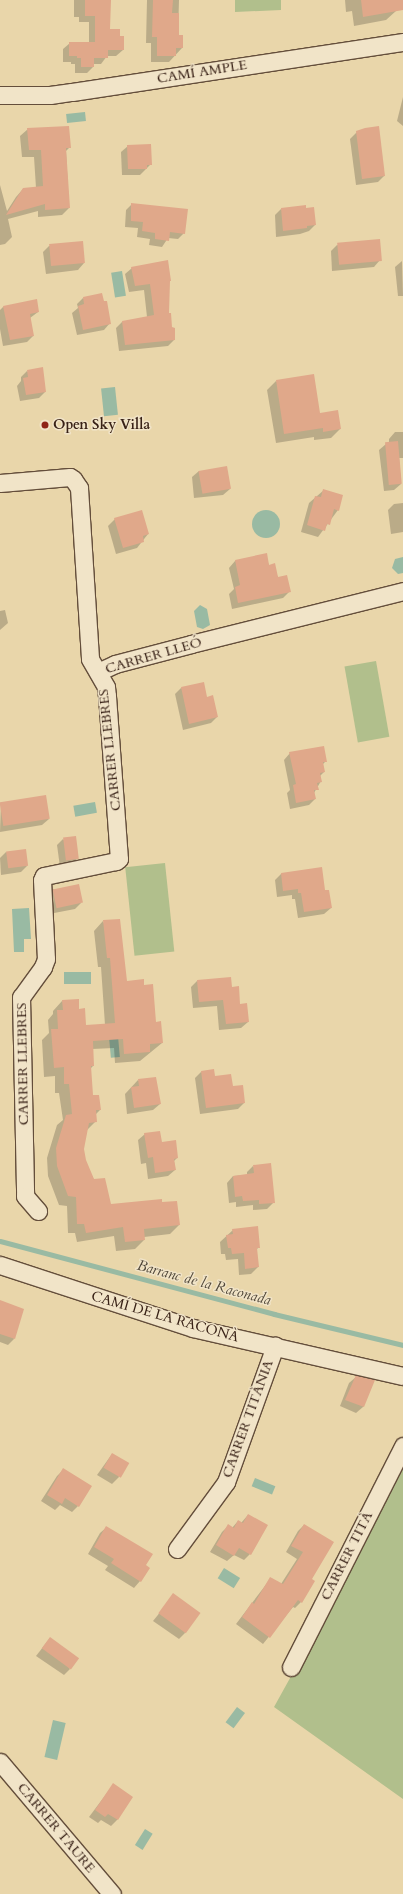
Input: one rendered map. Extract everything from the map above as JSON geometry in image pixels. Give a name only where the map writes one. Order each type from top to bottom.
[{"type":"street","name":"CAMÍ AMPLE","points":[[0,95],[50,95],[403,42]]},
{"type":"street","name":"CARRER LLEÓ","points":[[0,483],[64,477],[73,479],[77,483],[80,495],[90,659],[98,672],[123,662],[403,591]]},
{"type":"street","name":"CARRER LLEBRES","points":[[38,1211],[25,1196],[21,997],[43,967],[46,959],[42,880],[44,876],[116,862],[119,859],[108,696],[106,687],[98,672]]},
{"type":"street","name":"CAMÍ DE LA RACONÀ","points":[[0,1265],[171,1321],[403,1376]]},
{"type":"street","name":"CARRER TITÀNIA","points":[[178,1549],[226,1482],[275,1346]]},
{"type":"street","name":"CARRER TITÀ","points":[[291,1667],[403,1446]]},
{"type":"street","name":"CARRER TAURE","points":[[0,1762],[112,1894]]},
{"type":"shaded area","points":[[235,0],[281,0],[281,10],[235,12]]},
{"type":"shaded area","points":[[85,112],[86,121],[67,123],[66,114]]},
{"type":"shaded area","points":[[122,271],[126,296],[115,297],[111,273]]},
{"type":"shaded area","points":[[115,387],[118,415],[104,416],[101,388]]},
{"type":"shaded area","points":[[266,510],[276,514],[280,524],[276,534],[266,538],[256,534],[252,524],[256,514]]},
{"type":"shaded area","points":[[403,557],[403,573],[398,574],[392,568],[395,559]]},
{"type":"shaded area","points":[[200,605],[207,609],[210,625],[203,629],[197,627],[194,611]]},
{"type":"shaded area","points":[[376,661],[389,737],[358,742],[344,667]]},
{"type":"shaded area","points":[[95,802],[97,813],[75,817],[73,806]]},
{"type":"shaded area","points":[[165,863],[174,952],[135,956],[125,867]]},
{"type":"shaded area","points":[[29,908],[31,939],[24,939],[24,952],[14,952],[12,909]]},
{"type":"shaded area","points":[[64,972],[91,972],[91,984],[64,984]]},
{"type":"shaded area","points":[[118,1036],[120,1057],[111,1058],[109,1037]]},
{"type":"shaded area","points":[[403,1460],[403,1799],[274,1707],[310,1642]]},
{"type":"shaded area","points":[[255,1478],[275,1486],[272,1495],[252,1486]]},
{"type":"shaded area","points":[[224,1568],[240,1578],[234,1588],[218,1578]]},
{"type":"shaded area","points":[[237,1707],[245,1713],[234,1728],[226,1722]]},
{"type":"shaded area","points":[[53,1720],[66,1723],[57,1760],[44,1757]]},
{"type":"shaded area","points":[[145,1829],[153,1834],[143,1850],[135,1845]]},
{"type":"building","points":[[85,0],[111,0],[110,29],[120,29],[120,36],[124,36],[124,50],[108,50],[108,58],[94,58],[94,67],[81,67],[81,58],[77,58],[77,56],[69,56],[69,42],[95,42],[95,16],[85,16]]},
{"type":"building","points":[[153,0],[173,0],[172,13],[179,13],[179,35],[183,35],[183,48],[176,48],[176,56],[157,56],[157,37],[152,37]]},
{"type":"building","points":[[361,0],[403,0],[403,10],[363,17]]},
{"type":"building","points":[[69,126],[71,148],[66,148],[70,208],[45,210],[45,204],[6,215],[23,188],[43,186],[41,150],[29,150],[27,128]]},
{"type":"building","points":[[379,126],[385,176],[362,179],[356,131]]},
{"type":"building","points":[[151,144],[152,165],[147,165],[147,169],[128,169],[127,145]]},
{"type":"building","points":[[131,203],[188,209],[185,234],[170,232],[169,241],[155,239],[155,233],[142,231],[143,222],[131,221]]},
{"type":"building","points":[[306,205],[306,208],[314,207],[316,225],[307,226],[307,228],[283,231],[281,208]]},
{"type":"building","points":[[380,239],[382,261],[339,265],[337,243]]},
{"type":"building","points":[[83,241],[85,263],[51,266],[49,244]]},
{"type":"building","points":[[168,260],[171,281],[169,313],[171,313],[172,327],[175,328],[175,340],[125,345],[122,321],[154,315],[150,284],[135,286],[131,267]]},
{"type":"building","points":[[102,293],[104,301],[107,301],[111,324],[83,330],[78,306],[84,304],[83,297]]},
{"type":"building","points":[[37,299],[39,312],[30,314],[34,336],[10,340],[3,306]]},
{"type":"building","points":[[43,367],[46,392],[26,395],[23,378],[28,377],[27,370]]},
{"type":"building","points":[[314,374],[320,413],[338,410],[341,429],[323,432],[323,428],[284,434],[276,380]]},
{"type":"building","points":[[398,441],[402,484],[389,485],[385,442]]},
{"type":"building","points":[[227,466],[231,489],[202,494],[198,471]]},
{"type":"building","points":[[323,489],[343,495],[339,511],[334,509],[330,525],[327,524],[325,531],[307,525],[315,496],[321,497]]},
{"type":"building","points":[[142,510],[149,534],[143,536],[144,542],[123,548],[114,518]]},
{"type":"building","points":[[267,553],[269,565],[275,563],[278,577],[287,575],[291,592],[238,603],[235,587],[240,585],[235,560]]},
{"type":"building","points":[[204,682],[207,697],[213,695],[218,717],[189,724],[181,687]]},
{"type":"building","points":[[324,746],[327,762],[323,762],[325,772],[320,773],[322,782],[317,783],[319,790],[314,790],[316,799],[296,803],[293,785],[296,784],[289,752]]},
{"type":"building","points":[[46,795],[50,819],[3,826],[0,802]]},
{"type":"building","points":[[76,836],[79,859],[66,860],[63,838]]},
{"type":"building","points":[[26,849],[28,866],[8,868],[6,851]]},
{"type":"building","points":[[322,867],[325,890],[329,890],[332,908],[304,912],[301,893],[298,893],[298,889],[283,891],[281,873]]},
{"type":"building","points":[[79,884],[83,903],[57,908],[53,890]]},
{"type":"building","points":[[120,919],[127,981],[144,979],[144,985],[153,984],[156,1022],[161,1021],[163,1043],[150,1044],[150,1052],[124,1054],[123,1039],[93,1041],[94,1066],[91,1066],[93,1095],[99,1095],[101,1110],[96,1110],[97,1122],[89,1123],[84,1149],[86,1160],[94,1179],[105,1178],[111,1204],[162,1199],[162,1202],[177,1201],[180,1225],[144,1229],[145,1240],[125,1242],[123,1227],[86,1233],[84,1224],[77,1224],[76,1197],[68,1196],[57,1166],[56,1148],[66,1115],[72,1114],[69,1084],[64,1084],[64,1067],[54,1068],[51,1029],[58,1029],[57,1010],[63,1010],[62,1000],[79,999],[79,1009],[85,1008],[86,1025],[115,1023],[110,958],[107,958],[103,920]]},
{"type":"building","points":[[231,977],[232,987],[239,986],[240,1004],[247,1003],[249,1022],[226,1024],[223,1000],[199,1002],[197,980]]},
{"type":"building","points":[[214,1069],[215,1076],[231,1074],[233,1086],[243,1085],[245,1103],[206,1108],[201,1071]]},
{"type":"building","points":[[156,1077],[161,1104],[134,1108],[131,1087],[139,1086],[138,1079]]},
{"type":"building","points":[[160,1131],[162,1142],[176,1140],[178,1158],[174,1159],[176,1170],[155,1173],[153,1157],[148,1158],[144,1133]]},
{"type":"building","points":[[271,1163],[275,1203],[259,1204],[259,1200],[243,1201],[242,1196],[235,1197],[233,1176],[254,1173],[253,1165]]},
{"type":"building","points":[[258,1226],[260,1248],[257,1248],[259,1267],[245,1269],[244,1253],[232,1254],[231,1248],[228,1248],[226,1235],[233,1234],[232,1229]]},
{"type":"building","points":[[0,1300],[24,1309],[15,1339],[0,1334]]},
{"type":"building","points":[[356,1375],[375,1380],[364,1407],[345,1400]]},
{"type":"building","points":[[112,1453],[129,1463],[121,1478],[104,1468]]},
{"type":"building","points":[[63,1468],[92,1486],[79,1507],[65,1498],[62,1504],[47,1495]]},
{"type":"building","points":[[248,1514],[268,1525],[251,1555],[239,1548],[234,1556],[216,1545],[228,1524],[234,1528],[238,1520],[243,1523]]},
{"type":"building","points":[[304,1524],[334,1542],[312,1579],[315,1581],[302,1603],[298,1600],[270,1638],[242,1617],[252,1602],[254,1604],[270,1577],[283,1584],[303,1552],[291,1546]]},
{"type":"building","points":[[106,1526],[153,1554],[146,1565],[150,1568],[141,1582],[111,1563],[114,1559],[94,1547]]},
{"type":"building","points":[[173,1593],[201,1613],[186,1633],[158,1613]]},
{"type":"building","points":[[50,1637],[79,1658],[71,1669],[42,1648]]},
{"type":"building","points":[[113,1783],[133,1797],[118,1820],[108,1814],[105,1817],[95,1810]]},
{"type":"waterway","name":"Barranc de la Raconada","points":[[0,1241],[274,1314],[403,1345]]},
{"type":"place","name":"Open Sky Villa","points":[[45,425]]}]
